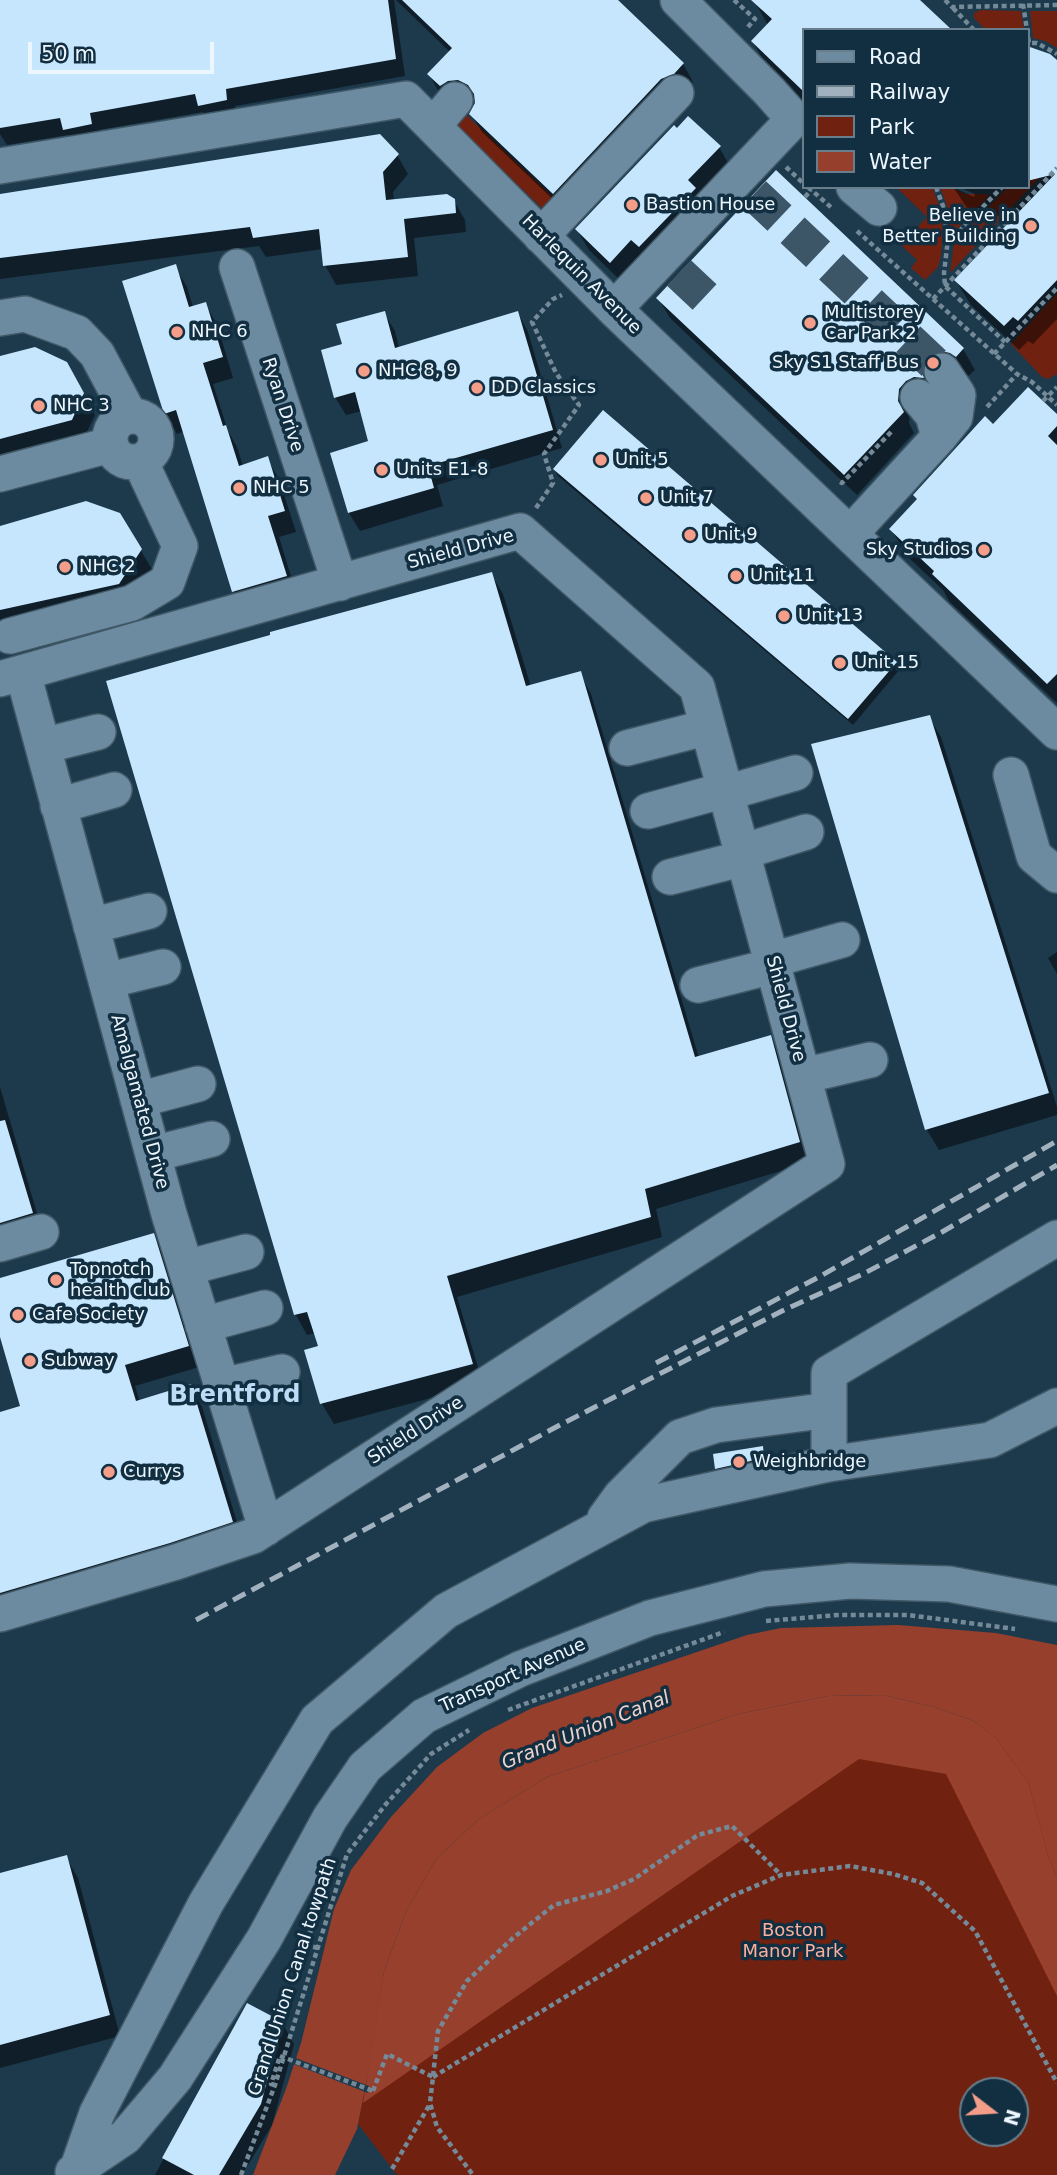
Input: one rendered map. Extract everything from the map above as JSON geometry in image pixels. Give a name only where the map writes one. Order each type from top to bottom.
[{"type":"street","points":[[609,303],[670,266],[798,127],[769,91],[678,0]]},
{"type":"street","points":[[541,236],[676,93]]},
{"type":"street","name":"Harlequin Avenue","points":[[0,166],[406,99],[444,113],[541,236],[1057,732]]},
{"type":"street","name":"Ryan Drive","points":[[237,267],[340,583]]},
{"type":"street","points":[[0,318],[25,314],[77,333],[97,354],[130,416],[145,419],[155,431],[152,453],[125,453],[0,474]]},
{"type":"street","points":[[842,527],[939,437],[955,417],[958,396],[942,371]]},
{"type":"street","points":[[842,527],[918,431],[903,414]]},
{"type":"street","points":[[903,414],[933,415],[939,437]]},
{"type":"street","points":[[10,636],[132,603],[167,582],[180,546],[125,453]]},
{"type":"street","name":"Shield Drive","points":[[0,1614],[176,1562],[253,1536],[827,1164],[697,687],[520,531],[11,676]]},
{"type":"street","name":"Amalgamated Drive","points":[[11,676],[43,746],[153,1154],[266,1528]]},
{"type":"street","points":[[627,748],[708,727]]},
{"type":"street","points":[[43,746],[98,732]]},
{"type":"street","points":[[648,811],[795,773]]},
{"type":"street","points":[[1012,775],[1034,856],[1057,875]]},
{"type":"street","points":[[58,806],[114,790]]},
{"type":"street","points":[[670,877],[806,832]]},
{"type":"street","points":[[91,926],[149,911]]},
{"type":"street","points":[[698,985],[842,940]]},
{"type":"street","points":[[106,981],[163,967]]},
{"type":"street","points":[[803,1076],[870,1060]]},
{"type":"street","points":[[138,1100],[198,1084]]},
{"type":"street","points":[[153,1154],[212,1139]]},
{"type":"street","points":[[0,1244],[41,1232]]},
{"type":"street","points":[[828,1464],[829,1373],[1057,1238]]},
{"type":"street","points":[[186,1268],[246,1252]]},
{"type":"street","points":[[203,1325],[265,1308]]},
{"type":"street","points":[[222,1386],[282,1372]]},
{"type":"street","points":[[72,2173],[97,2113],[206,1903],[317,1720],[446,1611],[643,1504],[828,1464],[990,1440],[1057,1406]]},
{"type":"street","points":[[595,1531],[621,1496],[680,1437],[716,1425],[829,1410]]},
{"type":"street","name":"Transport Avenue","points":[[72,2173],[125,2137],[175,2078],[264,1939],[330,1818],[365,1767],[424,1716],[520,1669],[650,1618],[764,1589],[850,1581],[948,1584],[1057,1604]]},
{"type":"street","points":[[130,2053],[136,2124]]},
{"type":"path","points":[[734,0],[755,19],[738,38]]},
{"type":"path","points":[[945,0],[972,28]]},
{"type":"path","points":[[1023,4],[1026,28]]},
{"type":"path","points":[[952,7],[1057,5]]},
{"type":"path","points":[[1029,43],[1047,47],[1057,54]]},
{"type":"path","points":[[933,299],[1057,168]]},
{"type":"path","points":[[805,197],[810,189],[856,210],[933,299],[1017,374],[1032,382],[1046,399],[1057,405]]},
{"type":"path","points":[[937,189],[946,220],[947,244],[943,273],[945,286],[1006,342]]},
{"type":"path","points":[[947,244],[1000,189]]},
{"type":"path","points":[[994,354],[1057,288]]},
{"type":"path","points":[[520,531],[553,483],[544,454],[579,405],[556,373],[531,322]]},
{"type":"path","points":[[982,412],[1017,374]]},
{"type":"path","points":[[1046,399],[1057,387]]},
{"type":"path","points":[[832,474],[842,483],[903,414]]},
{"type":"path","points":[[765,1621],[838,1615],[908,1615],[1020,1630]]},
{"type":"path","points":[[496,1715],[727,1631]]},
{"type":"path","name":"Grand Union Canal towpath","points":[[241,2175],[275,2085],[347,1854],[386,1804],[431,1754],[474,1726]]},
{"type":"path","points":[[473,2175],[437,2127],[430,2103],[438,2031],[467,1981],[513,1938],[554,1905],[607,1891],[634,1878],[698,1835],[732,1826],[781,1875]]},
{"type":"path","points":[[433,2077],[732,1896],[781,1875],[850,1866],[922,1883],[975,1931],[1057,2083]]},
{"type":"path","points":[[275,2085],[271,2084],[280,2056],[373,2091],[387,2054],[433,2077]]},
{"type":"path","points":[[392,2169],[430,2103]]},
{"type":"green space","points":[[980,10],[1021,11],[1024,28],[984,28],[974,18],[974,13]]},
{"type":"green space","points":[[1030,11],[1057,11],[1057,48],[1033,38]]},
{"type":"green space","points":[[459,108],[556,200],[545,211],[449,119]]},
{"type":"green space","points":[[1057,159],[1029,189],[1029,164]]},
{"type":"green space","points":[[898,189],[933,189],[939,205],[943,231],[941,255],[938,267],[925,280],[911,268],[917,260],[901,245],[927,217]]},
{"type":"green space","points":[[941,189],[989,196],[954,232],[950,231],[947,206]]},
{"type":"green space","points":[[1006,189],[1029,189],[950,273],[954,243]]},
{"type":"green space","points":[[1057,293],[1057,374],[1048,379],[1042,377],[1011,344]]},
{"type":"green space","name":"Boston Manor Park","points":[[1057,1716],[1057,2175],[397,2175],[358,2124],[372,2053],[479,1819]]},
{"type":"shaded area","points":[[883,1695],[934,1707],[974,1721],[996,1738],[1029,1784],[1048,1856],[1057,1878],[1057,1996],[946,1774],[859,1759],[363,2103],[384,1971],[406,1912],[436,1859],[479,1819],[547,1777],[738,1714],[828,1696]]},
{"type":"water","name":"Grand Union Canal","points":[[898,1625],[996,1633],[1057,1645],[1057,1878],[1048,1856],[1029,1784],[996,1738],[974,1721],[934,1707],[883,1695],[828,1696],[738,1714],[547,1777],[479,1819],[436,1859],[406,1912],[384,1971],[357,2129],[335,2175],[253,2175],[301,2043],[334,1909],[351,1870],[391,1817],[437,1767],[483,1733],[532,1708],[747,1635],[781,1628]]},
{"type":"pier","points":[[293,2057],[369,2086],[368,2093],[291,2063]]},
{"type":"building","points":[[0,0],[388,0],[396,59],[226,89],[227,100],[198,106],[195,94],[90,113],[92,124],[63,130],[60,118],[0,128]]},
{"type":"building","points":[[402,0],[618,0],[684,63],[674,74],[661,79],[553,194],[469,114],[475,103],[474,94],[468,85],[458,80],[448,81],[440,86],[427,74],[452,48]]},
{"type":"building","points":[[751,0],[920,0],[950,28],[802,28],[802,90],[751,41],[772,19]]},
{"type":"building","name":"Believe in Better Building","points":[[1029,47],[1050,54],[1057,60],[1057,280],[1018,321],[1013,317],[1004,326],[954,280],[1055,174],[1029,180]]},
{"type":"building","name":"Bastion House","points":[[688,116],[721,146],[688,180],[696,188],[639,247],[631,240],[610,263],[575,229],[674,125],[677,128]]},
{"type":"building","points":[[380,134],[399,154],[383,172],[386,200],[447,194],[455,199],[456,213],[404,219],[408,257],[323,266],[319,229],[253,238],[250,227],[0,258],[0,194]]},
{"type":"building","name":"Multistorey Car Park 2","points":[[776,170],[964,348],[956,357],[941,351],[930,355],[924,363],[924,378],[914,377],[899,389],[898,401],[904,412],[844,475],[656,298]]},
{"type":"building","points":[[176,264],[189,307],[206,302],[223,357],[203,363],[239,466],[268,456],[285,511],[268,516],[287,576],[232,592],[176,410],[164,414],[122,281]]},
{"type":"building","points":[[385,311],[395,348],[518,311],[553,430],[428,466],[434,488],[348,513],[330,453],[368,441],[355,392],[334,398],[321,350],[342,344],[336,324]]},
{"type":"building","name":"NHC 3","points":[[35,347],[67,362],[84,393],[72,420],[0,439],[0,356]]},
{"type":"building","name":"Sky Studios","points":[[1028,387],[1057,414],[1057,426],[1048,436],[1057,445],[1057,674],[1047,684],[889,529],[917,499],[913,495],[985,416],[993,424]]},
{"type":"building","points":[[603,410],[897,662],[848,719],[553,469]]},
{"type":"building","name":"NHC 2","points":[[86,501],[120,513],[142,549],[119,584],[0,610],[0,526]]},
{"type":"building","points":[[492,572],[526,686],[581,671],[695,1057],[771,1035],[800,1142],[645,1189],[651,1217],[447,1276],[473,1364],[320,1404],[304,1350],[318,1346],[307,1312],[294,1315],[106,681],[270,635],[270,632]]},
{"type":"building","points":[[930,715],[1049,1093],[925,1130],[811,744]]},
{"type":"building","points":[[5,1120],[33,1213],[0,1223],[0,1121]]},
{"type":"building","name":"Currys","points":[[154,1233],[189,1346],[125,1365],[136,1401],[191,1384],[233,1522],[0,1593],[0,1412],[20,1406],[0,1337],[0,1278]]},
{"type":"building","points":[[763,1446],[764,1458],[715,1469],[713,1454]]},
{"type":"building","points":[[67,1855],[110,2015],[0,2045],[0,1873]]},
{"type":"building","points":[[247,2003],[283,2022],[261,2104],[219,2175],[194,2175],[162,2158]]},
{"type":"tunnel","points":[[754,194],[942,371]]},
{"type":"tunnel","points":[[679,273],[710,302]]},
{"type":"railway","points":[[656,1363],[817,1278],[1057,1141]]},
{"type":"railway","points":[[196,1620],[558,1426],[782,1311],[863,1274],[1057,1165]]},
{"type":"place","name":"Bastion House","points":[[632,205]]},
{"type":"place","name":"Believe in Better Building","points":[[1031,226]]},
{"type":"place","name":"Multistorey Car Park 2","points":[[810,323]]},
{"type":"place","name":"NHC 6","points":[[177,332]]},
{"type":"place","name":"Sky S1 Staff Bus","points":[[933,363]]},
{"type":"place","name":"NHC 8, 9","points":[[364,371]]},
{"type":"place","name":"DD Classics","points":[[477,388]]},
{"type":"place","name":"NHC 3","points":[[39,406]]},
{"type":"place","name":"Unit 5","points":[[601,460]]},
{"type":"place","name":"Units E1-8","points":[[382,470]]},
{"type":"place","name":"NHC 5","points":[[239,488]]},
{"type":"place","name":"Unit 7","points":[[646,498]]},
{"type":"place","name":"Unit 9","points":[[690,535]]},
{"type":"place","name":"Sky Studios","points":[[984,550]]},
{"type":"place","name":"NHC 2","points":[[65,567]]},
{"type":"place","name":"Unit 11","points":[[736,576]]},
{"type":"place","name":"Unit 13","points":[[784,616]]},
{"type":"place","name":"Unit 15","points":[[840,663]]},
{"type":"place","name":"Topnotch health club","points":[[56,1280]]},
{"type":"place","name":"Cafe Society","points":[[18,1315]]},
{"type":"place","name":"Subway","points":[[30,1361]]},
{"type":"place","name":"Weighbridge","points":[[739,1462]]},
{"type":"place","name":"Currys","points":[[109,1472]]},
{"type":"district","name":"Brentford","points":[[235,1396]]}]
